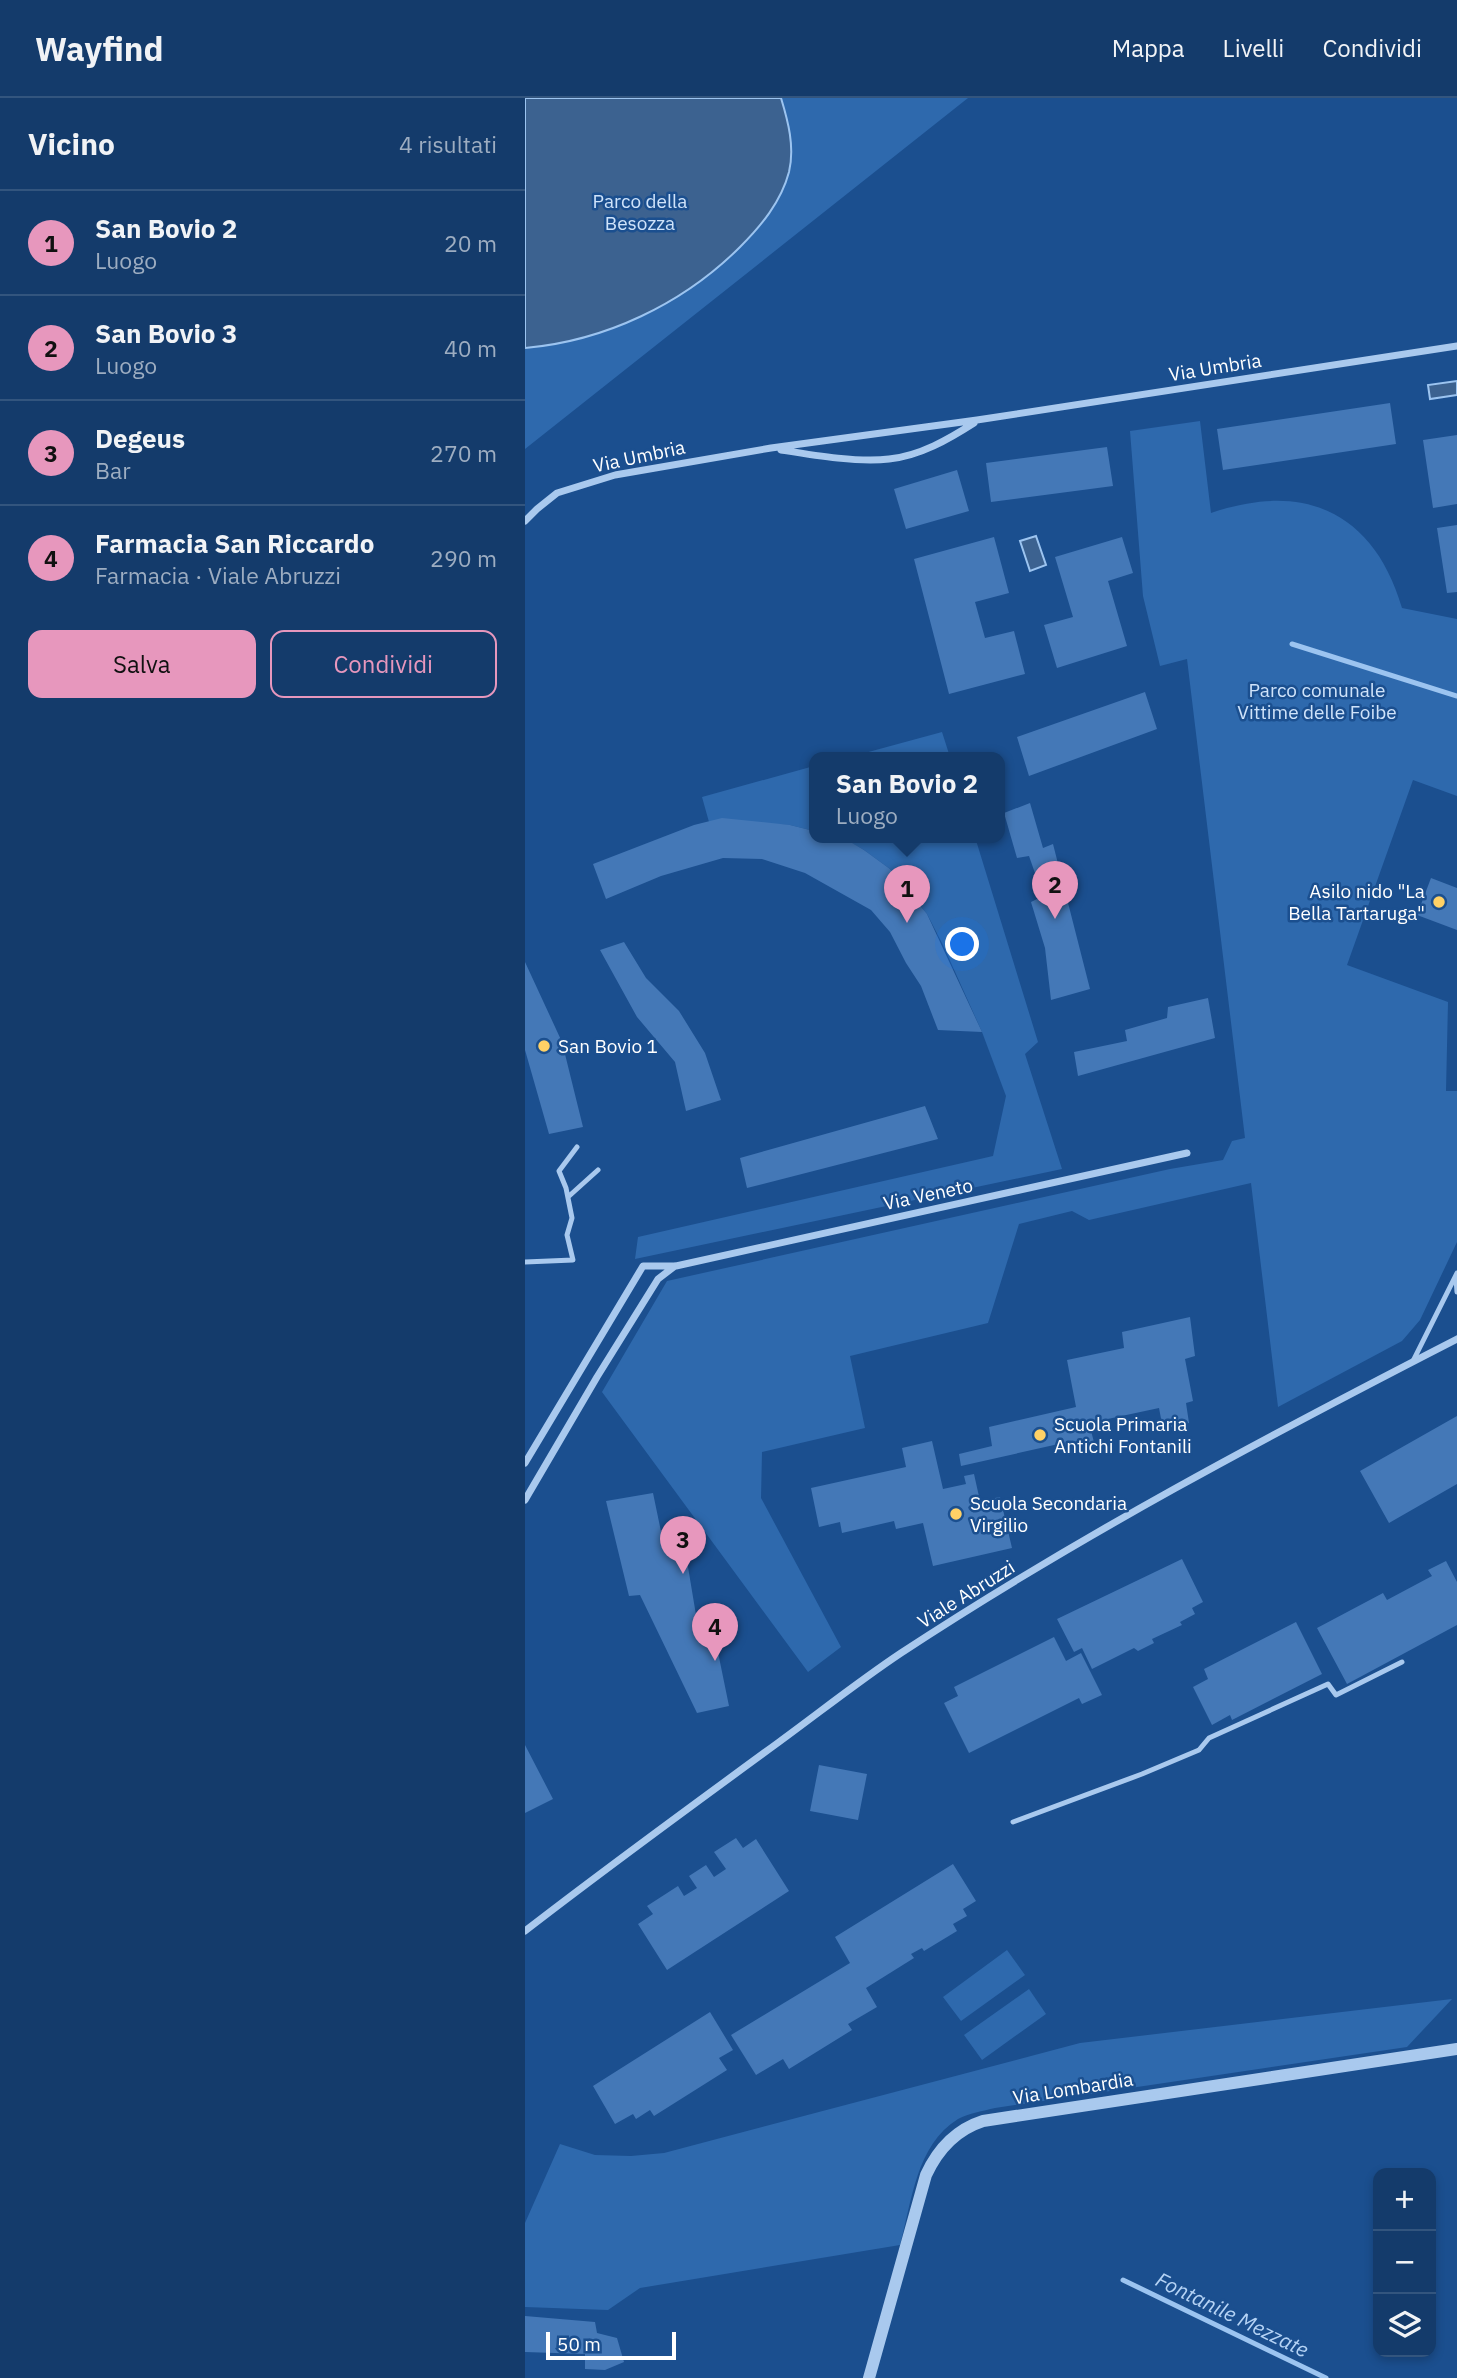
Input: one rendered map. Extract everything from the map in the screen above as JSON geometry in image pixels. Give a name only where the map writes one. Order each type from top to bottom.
[{"type":"street","name":"Via Umbria","points":[[525,522],[557,494],[615,475],[771,448],[977,421],[1457,346]]},
{"type":"street","name":"Via Umbria","points":[[771,448],[812,455],[890,459],[948,440],[977,421]]},
{"type":"street","name":"Via Veneto","points":[[525,1463],[643,1266],[675,1266],[1187,1153]]},
{"type":"street","points":[[525,1500],[658,1279],[675,1266]]},
{"type":"street","name":"Viale Abruzzi","points":[[525,1931],[593,1878],[899,1654],[1144,1506],[1457,1339]]},
{"type":"street","name":"Via Lombardia","points":[[869,2378],[926,2175],[940,2150],[964,2129],[983,2121],[1457,2049]]},
{"type":"lane","points":[[525,1262],[573,1260],[566,1235],[572,1218],[559,1171],[576,1147]]},
{"type":"lane","points":[[568,1197],[598,1170]]},
{"type":"lane","points":[[1457,1274],[1457,1292]]},
{"type":"lane","points":[[1413,1361],[1457,1274]]},
{"type":"lane","points":[[1013,1822],[1199,1750],[1209,1738],[1328,1684],[1336,1695],[1402,1662]]},
{"type":"green space","name":"Parco della Besozza","points":[[525,98],[968,98],[525,449]]},
{"type":"green space","name":"Parco comunale Vittime delle Foibe","points":[[1200,421],[1211,513],[1245,504],[1276,501],[1305,504],[1331,513],[1354,527],[1373,548],[1390,575],[1402,608],[1457,619],[1457,796],[1413,780],[1347,965],[1448,1002],[1446,1091],[1457,1091],[1457,1242],[1420,1320],[1402,1341],[1278,1407],[1251,1183],[1089,1220],[1072,1211],[1019,1224],[988,1323],[850,1356],[865,1428],[762,1452],[761,1498],[841,1647],[808,1672],[602,1392],[667,1281],[1170,1169],[1223,1160],[1232,1141],[1245,1138],[1187,659],[1160,666],[1143,596],[1130,431]]},
{"type":"green space","points":[[942,732],[948,752],[868,752]]},
{"type":"green space","points":[[809,767],[809,830],[790,825],[709,822],[702,797]]},
{"type":"green space","points":[[852,843],[977,843],[1038,1042],[1025,1054],[1062,1169],[635,1259],[638,1237],[993,1156],[1006,1096],[982,1032],[927,914],[890,869]]},
{"type":"green space","points":[[1007,1950],[1025,1975],[961,2021],[943,1997]]},
{"type":"green space","points":[[1029,1989],[1046,2014],[982,2060],[964,2035]]},
{"type":"green space","points":[[1452,1999],[1407,2047],[995,2108],[962,2117],[944,2130],[924,2159],[900,2245],[640,2288],[608,2310],[525,2307],[525,2223],[560,2144],[595,2155],[664,2153],[1080,2043]]},
{"type":"shaded area","name":"Parco della Besozza","points":[[525,98],[781,98],[791,144],[789,172],[776,203],[755,231],[694,286],[641,316],[613,328],[555,344],[525,348]]},
{"type":"shaded area","points":[[1457,381],[1457,395],[1430,399],[1428,385]]},
{"type":"shaded area","points":[[1036,536],[1046,565],[1030,571],[1020,541]]},
{"type":"building","points":[[1390,403],[1396,444],[1223,470],[1217,429]]},
{"type":"building","points":[[1457,435],[1457,504],[1433,508],[1423,440]]},
{"type":"building","points":[[1107,447],[1113,486],[991,502],[986,463]]},
{"type":"building","points":[[957,470],[969,511],[906,529],[894,489]]},
{"type":"building","points":[[1457,525],[1457,592],[1447,593],[1437,528]]},
{"type":"building","points":[[994,537],[1009,593],[975,602],[985,638],[1014,631],[1025,674],[949,694],[914,559]]},
{"type":"building","points":[[1122,537],[1133,573],[1108,581],[1127,646],[1057,668],[1044,625],[1073,617],[1055,557]]},
{"type":"building","points":[[1145,692],[1157,729],[1029,776],[1017,737]]},
{"type":"building","points":[[1030,803],[1043,848],[1053,844],[1090,989],[1051,1000],[1045,948],[1031,902],[1043,896],[1029,856],[1017,858],[1005,813]]},
{"type":"building","points":[[722,818],[790,825],[809,830],[809,843],[852,843],[864,850],[890,869],[927,914],[982,1032],[938,1030],[921,986],[890,932],[871,910],[805,873],[762,859],[723,858],[661,876],[606,899],[593,864],[694,825]]},
{"type":"building","name":"Asilo nido \"La Bella Tartaruga\"","points":[[1431,878],[1457,888],[1457,930],[1417,915]]},
{"type":"building","points":[[624,942],[646,978],[679,1011],[705,1053],[721,1100],[686,1111],[675,1062],[637,1017],[600,950]]},
{"type":"building","name":"San Bovio 1","points":[[525,962],[562,1042],[583,1127],[549,1134],[525,1050]]},
{"type":"building","points":[[1208,998],[1215,1038],[1078,1076],[1074,1052],[1127,1041],[1125,1030],[1167,1018],[1168,1007]]},
{"type":"building","points":[[925,1106],[938,1139],[747,1188],[740,1158]]},
{"type":"building","points":[[1190,1317],[1195,1356],[1185,1359],[1193,1401],[1186,1403],[1189,1423],[1163,1429],[1159,1408],[1089,1423],[1095,1446],[1067,1452],[1063,1443],[961,1466],[959,1454],[992,1446],[989,1427],[1076,1407],[1067,1360],[1124,1348],[1122,1332]]},
{"type":"building","points":[[1457,1416],[1457,1484],[1389,1523],[1360,1471]]},
{"type":"building","points":[[932,1441],[943,1489],[966,1484],[964,1476],[974,1474],[980,1501],[1000,1497],[1012,1548],[933,1566],[923,1523],[896,1529],[894,1521],[842,1533],[840,1522],[819,1527],[811,1488],[906,1467],[902,1448]]},
{"type":"building","points":[[653,1493],[664,1546],[681,1545],[688,1567],[698,1627],[712,1623],[729,1706],[697,1713],[640,1595],[629,1596],[606,1501]]},
{"type":"building","points":[[1182,1559],[1203,1602],[1192,1608],[1195,1614],[1180,1622],[1182,1625],[1152,1639],[1154,1643],[1138,1651],[1134,1648],[1092,1669],[1082,1648],[1074,1652],[1057,1619]]},
{"type":"building","points":[[1446,1561],[1457,1582],[1457,1625],[1347,1684],[1317,1628],[1383,1593],[1387,1600],[1432,1576],[1428,1570]]},
{"type":"building","points":[[1296,1622],[1322,1674],[1232,1720],[1230,1715],[1212,1725],[1193,1687],[1208,1679],[1204,1669]]},
{"type":"building","points":[[1054,1637],[1066,1661],[1081,1653],[1102,1695],[1082,1704],[1079,1698],[969,1753],[944,1703],[958,1696],[954,1687]]},
{"type":"building","points":[[525,1745],[553,1799],[525,1813]]},
{"type":"building","points":[[819,1765],[867,1774],[858,1820],[810,1811]]},
{"type":"building","points":[[736,1838],[743,1848],[756,1839],[789,1891],[667,1970],[638,1924],[653,1914],[647,1906],[678,1886],[684,1896],[697,1888],[689,1876],[706,1865],[714,1877],[726,1869],[714,1852]]},
{"type":"building","points":[[953,1864],[976,1901],[963,1909],[967,1916],[953,1924],[957,1931],[924,1951],[922,1948],[911,1954],[914,1958],[866,1988],[877,2007],[848,2024],[852,2030],[789,2069],[783,2059],[756,2075],[731,2035],[850,1963],[835,1937]]},
{"type":"building","points":[[710,2012],[733,2050],[719,2058],[727,2070],[654,2116],[650,2110],[636,2119],[633,2114],[615,2124],[593,2086]]},
{"type":"building","points":[[525,2316],[595,2322],[597,2333],[617,2338],[624,2362],[605,2370],[585,2369],[585,2354],[525,2352]]},
{"type":"waterway","points":[[1292,644],[1457,696]]},
{"type":"waterway","name":"Fontanile Mezzate","points":[[1123,2280],[1326,2378]]},
{"type":"place","name":"Asilo nido \"La Bella Tartaruga\"","points":[[1439,902]]},
{"type":"place","name":"San Bovio 3","points":[[1055,919]]},
{"type":"place","name":"San Bovio 2","points":[[907,923]]},
{"type":"place","name":"San Bovio 1","points":[[544,1046]]},
{"type":"place","name":"Scuola Primaria Antichi Fontanili","points":[[1040,1435]]},
{"type":"place","name":"Scuola Secondaria Virgilio","points":[[956,1514]]},
{"type":"place","name":"Degeus","points":[[683,1574]]},
{"type":"place","name":"Farmacia San Riccardo","points":[[715,1661]]}]
